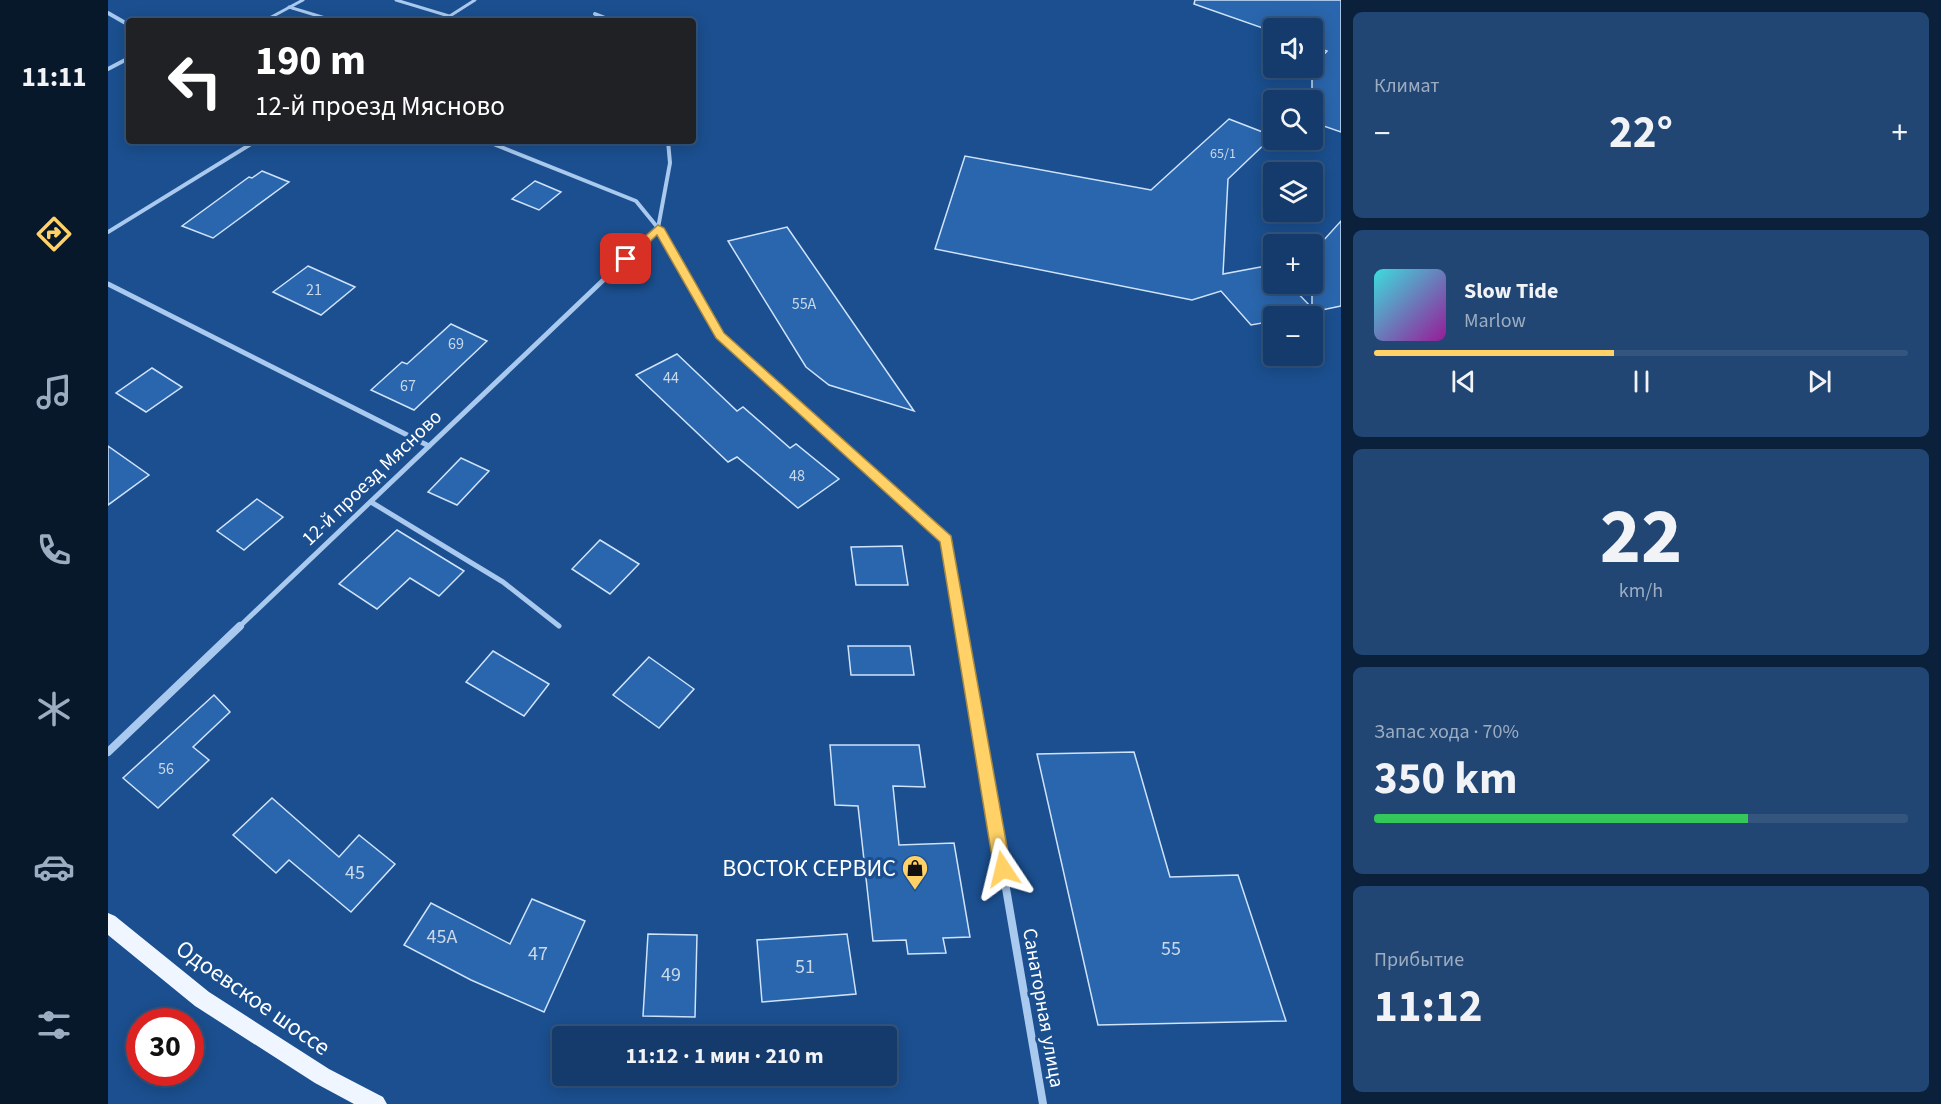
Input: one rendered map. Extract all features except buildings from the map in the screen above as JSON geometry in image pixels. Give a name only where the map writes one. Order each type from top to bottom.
[{"type":"main road","name":"Одоевское шоссе","points":[[108,923],[202,999],[322,1076],[376,1104]]},
{"type":"street","points":[[108,13],[126,23]]},
{"type":"street","points":[[595,14],[605,18]]},
{"type":"street","points":[[108,69],[126,60]]},
{"type":"street","points":[[108,232],[251,144]]},
{"type":"street","name":"Санаторная улица","points":[[494,144],[636,201],[658,228],[720,335],[946,539],[1043,1104]]},
{"type":"street","points":[[658,228],[670,163],[668,144]]},
{"type":"street","name":"12-й проезд Мясново","points":[[108,752],[658,228]]},
{"type":"street","points":[[108,284],[429,446]]},
{"type":"street","points":[[371,502],[503,582],[559,626]]},
{"type":"lane","points":[[269,18],[303,0]]},
{"type":"lane","points":[[396,0],[449,16]]},
{"type":"lane","points":[[446,18],[475,0]]},
{"type":"lane","points":[[289,7],[325,18]]},
{"type":"place","name":"ВОСТОК СЕРВИС","points":[[915,891]]},
{"type":"route","points":[[626,259],[658,228],[720,335],[946,539],[1003,869]]}]
